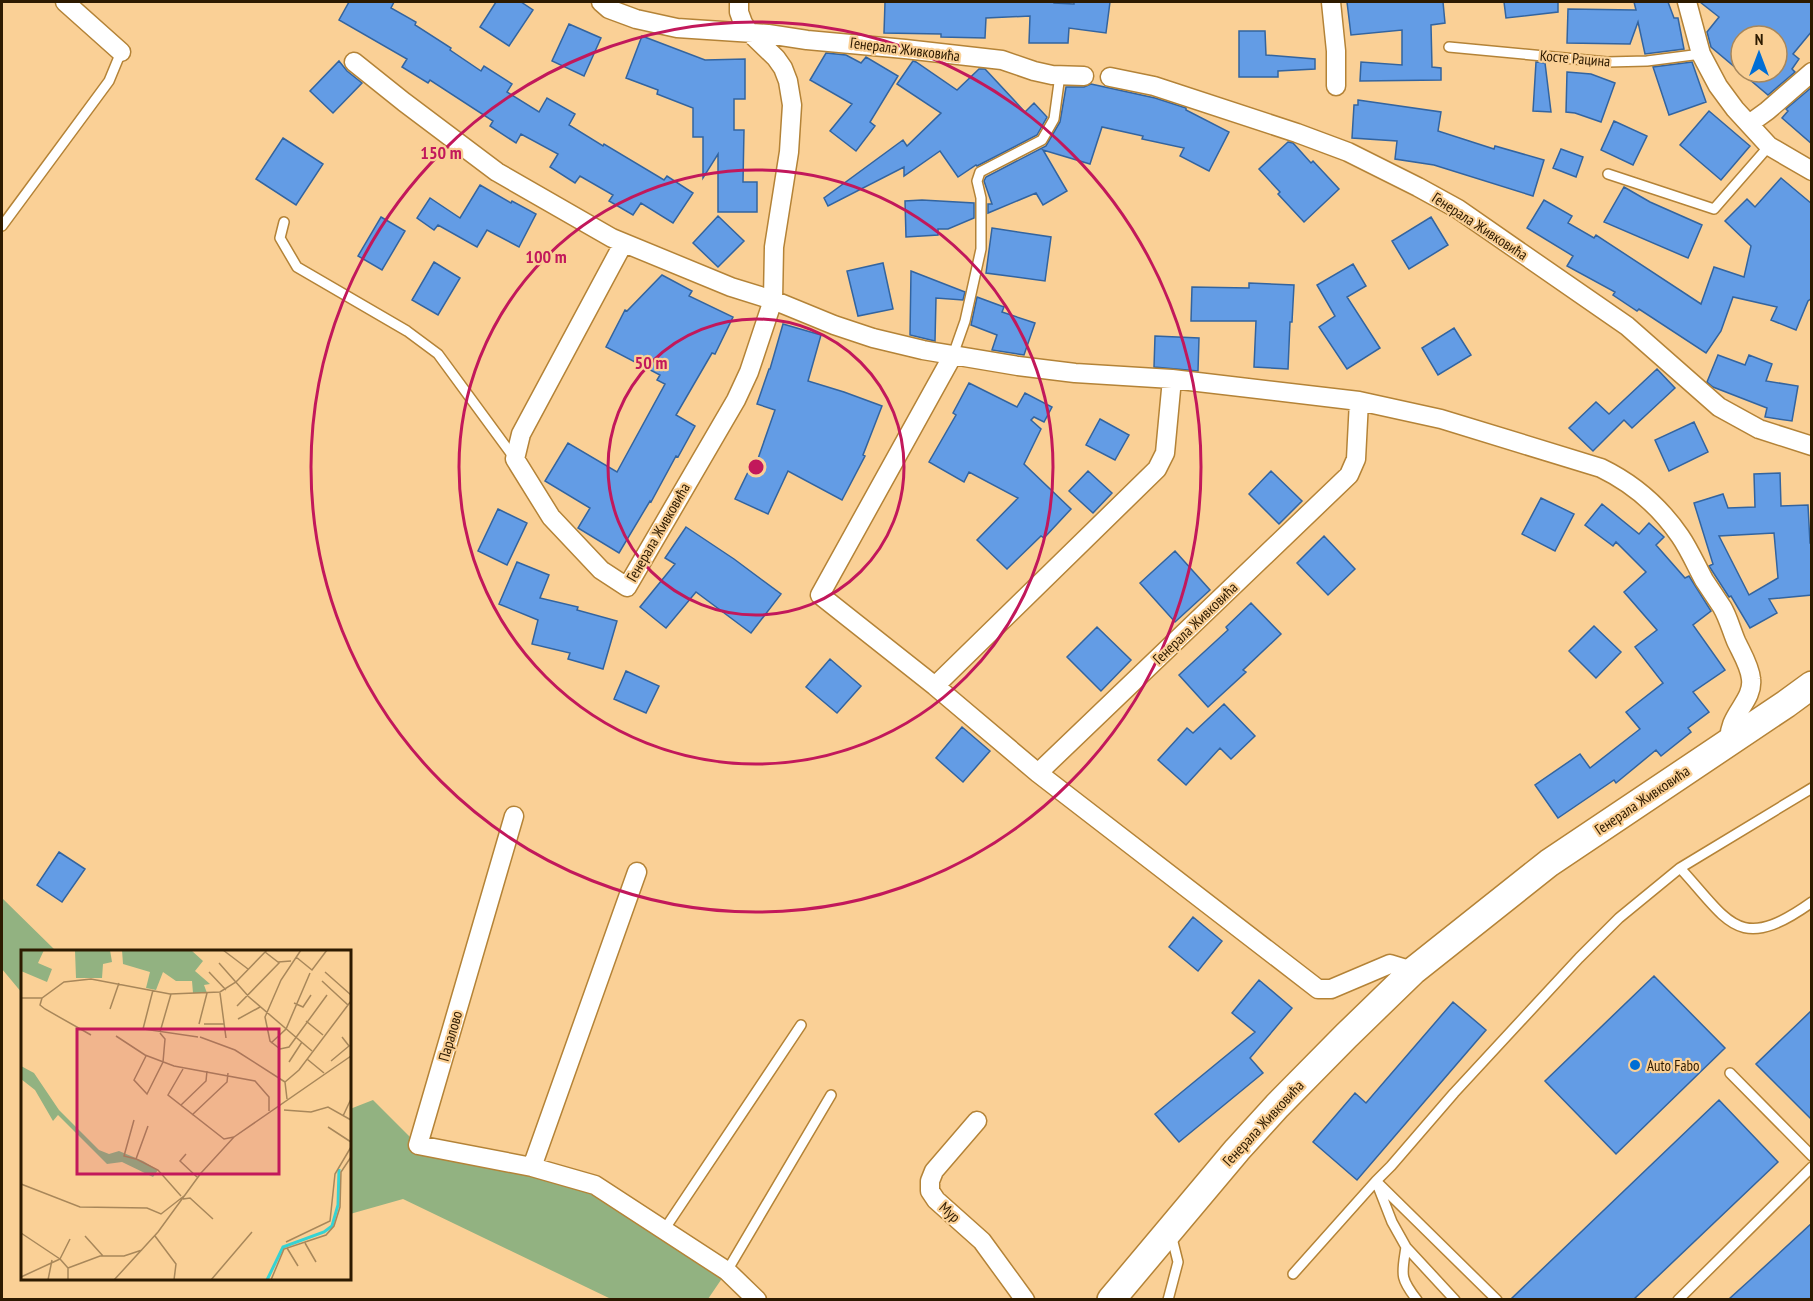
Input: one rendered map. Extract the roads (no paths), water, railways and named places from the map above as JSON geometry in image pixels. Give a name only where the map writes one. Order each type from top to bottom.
[{"type":"main road","name":"Генерала Живковића","points":[[1111,1299],[1277,1106],[1413,971],[1549,863],[1812,685]]},
{"type":"street","points":[[65,2],[121,52]]},
{"type":"street","name":"Генерала Живковића","points":[[601,2],[609,9],[636,19],[677,28],[749,32],[1002,60],[1034,71],[1084,76]]},
{"type":"street","points":[[739,2],[739,12],[749,32]]},
{"type":"street","points":[[1331,2],[1336,86]]},
{"type":"street","points":[[1687,2],[1701,54],[1718,86],[1768,146],[1812,171]]},
{"type":"street","name":"Генерала Живковића","points":[[515,459],[551,517],[602,570],[627,587],[736,400],[749,372],[773,300],[774,248],[789,152],[791,98],[783,68],[749,32]]},
{"type":"street","points":[[354,62],[497,172],[623,244],[731,287],[773,300],[873,338],[923,350],[1018,366],[1172,379],[1359,401],[1441,419],[1582,461],[1617,475],[1653,505],[1680,536],[1722,608],[1749,669],[1751,686],[1731,723],[1730,742]]},
{"type":"street","points":[[1749,124],[1812,72]]},
{"type":"street","name":"Генерала Живковића","points":[[1110,77],[1154,86],[1297,133],[1346,146],[1458,209],[1627,326],[1719,407],[1759,429],[1812,446]]},
{"type":"street","points":[[515,459],[521,434],[623,244]]},
{"type":"street","points":[[952,355],[820,595],[935,686],[1038,773],[1318,989],[1331,989],[1390,964],[1413,971]]},
{"type":"street","points":[[935,686],[1157,469],[1165,453],[1172,379]]},
{"type":"street","name":"Генерала Живковића","points":[[1038,773],[1348,475],[1356,459],[1359,401]]},
{"type":"street","name":"Паралово","points":[[514,816],[418,1145],[532,1167],[595,1185],[727,1271],[757,1299]]},
{"type":"street","points":[[532,1167],[637,872]]},
{"type":"street","name":"Мур","points":[[977,1121],[934,1171],[930,1181],[930,1191],[936,1200],[982,1241],[1025,1299]]},
{"type":"lane","name":"Косте Рацина","points":[[1449,47],[1607,62],[1678,58],[1701,54]]},
{"type":"lane","points":[[2,226],[109,81],[121,52]]},
{"type":"lane","points":[[952,355],[965,321],[981,249],[981,198],[977,180],[980,172],[1042,140],[1054,120],[1060,75]]},
{"type":"lane","points":[[1608,174],[1714,209],[1768,146]]},
{"type":"lane","points":[[284,222],[280,238],[297,267],[407,331],[438,354],[515,459]]},
{"type":"lane","points":[[1293,1274],[1454,1093],[1601,935],[1680,868],[1812,788]]},
{"type":"lane","points":[[1680,868],[1715,908],[1729,921],[1741,927],[1753,929],[1768,927],[1784,920],[1812,902]]},
{"type":"lane","points":[[664,1230],[801,1025]]},
{"type":"lane","points":[[1730,1073],[1812,1156]]},
{"type":"lane","points":[[727,1271],[831,1095]]},
{"type":"lane","points":[[1678,1299],[1812,1167]]},
{"type":"lane","points":[[1376,1181],[1392,1222],[1406,1247],[1455,1299]]},
{"type":"lane","points":[[1376,1181],[1497,1299]]},
{"type":"lane","points":[[1168,1299],[1178,1262],[1169,1229]]},
{"type":"lane","points":[[1406,1247],[1402,1276],[1417,1299]]},
{"type":"place","name":"Auto Fabo","points":[[1635,1065]]}]
